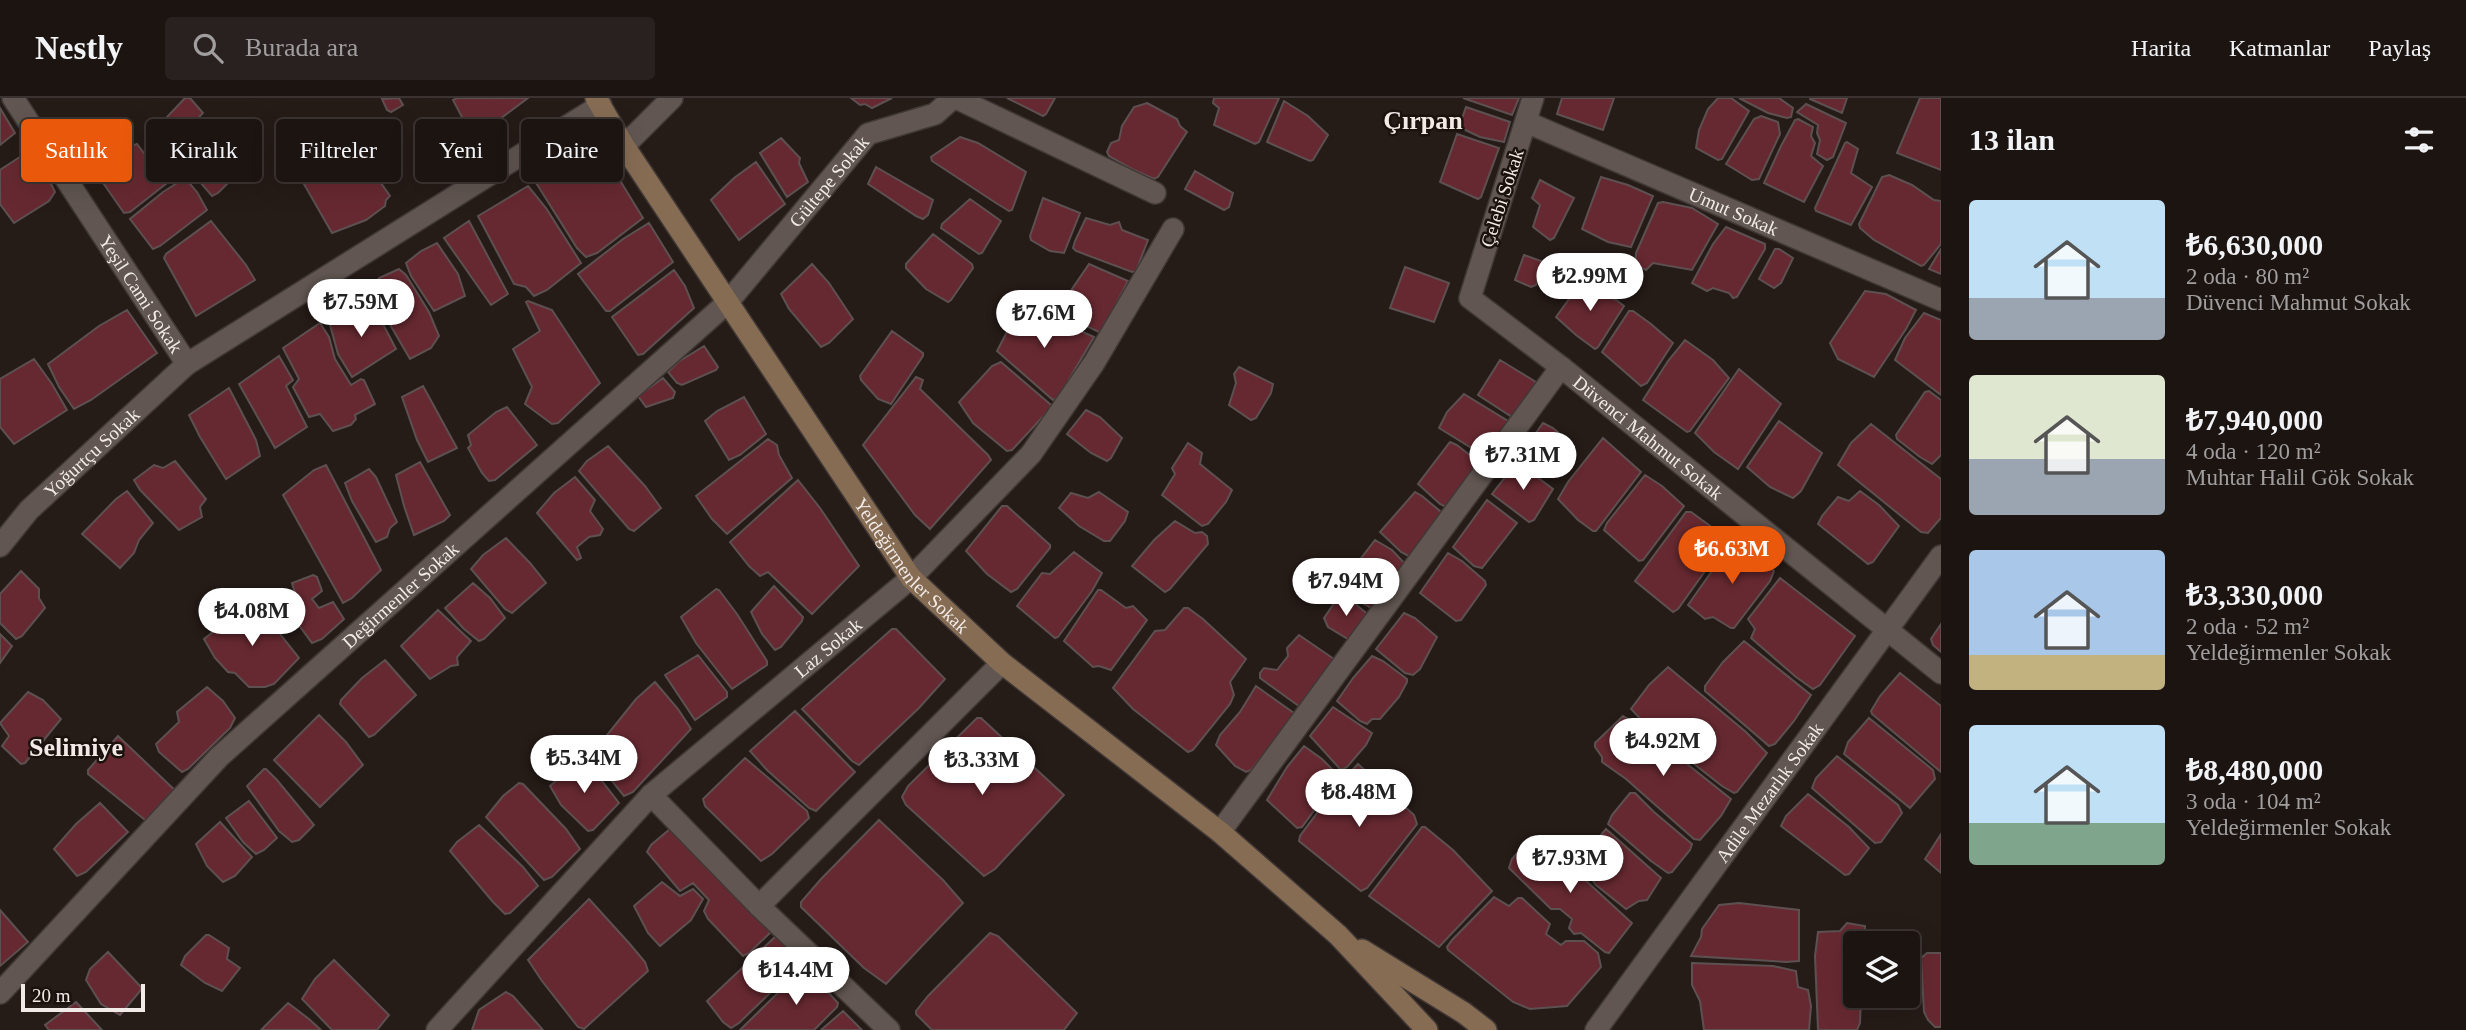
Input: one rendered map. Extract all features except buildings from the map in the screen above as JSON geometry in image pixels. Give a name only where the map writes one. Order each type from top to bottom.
[{"type":"street","name":"Yeşil Cami Sokak","points":[[12,98],[187,364],[598,101]]},
{"type":"street","points":[[624,146],[672,98]]},
{"type":"street","name":"Gültepe Sokak","points":[[728,302],[868,134],[935,114],[955,98],[1155,193]]},
{"type":"street","name":"Çelebi Sokak","points":[[1470,298],[1533,98]]},
{"type":"street","name":"Yeldeğirmenler Sokak","points":[[598,101],[624,146],[911,578],[1002,663],[1220,832],[1338,935],[1427,1030]]},
{"type":"street","name":"Umut Sokak","points":[[1526,122],[1941,300]]},
{"type":"street","name":"Laz Sokak","points":[[438,1030],[650,795],[911,578],[1031,454],[1094,363],[1172,229]]},
{"type":"street","name":"Düvenci Mahmut Sokak","points":[[1470,298],[1941,673]]},
{"type":"street","name":"Değirmenler Sokak","points":[[0,993],[219,757],[728,302]]},
{"type":"street","name":"Yoğurtçu Sokak","points":[[0,546],[29,510],[187,364]]},
{"type":"street","points":[[1220,832],[1561,368]]},
{"type":"street","name":"Adile Mezarlık Sokak","points":[[1596,1030],[1941,556]]},
{"type":"street","points":[[760,906],[1002,663]]},
{"type":"street","points":[[650,795],[889,1030]]},
{"type":"street","name":"Yeldeğirmenler Sokak","points":[[1338,935],[1464,1013],[1486,1030]]},
{"type":"district","name":"Çırpan","points":[[1423,120]]},
{"type":"district","name":"Selimiye","points":[[76,747]]}]
